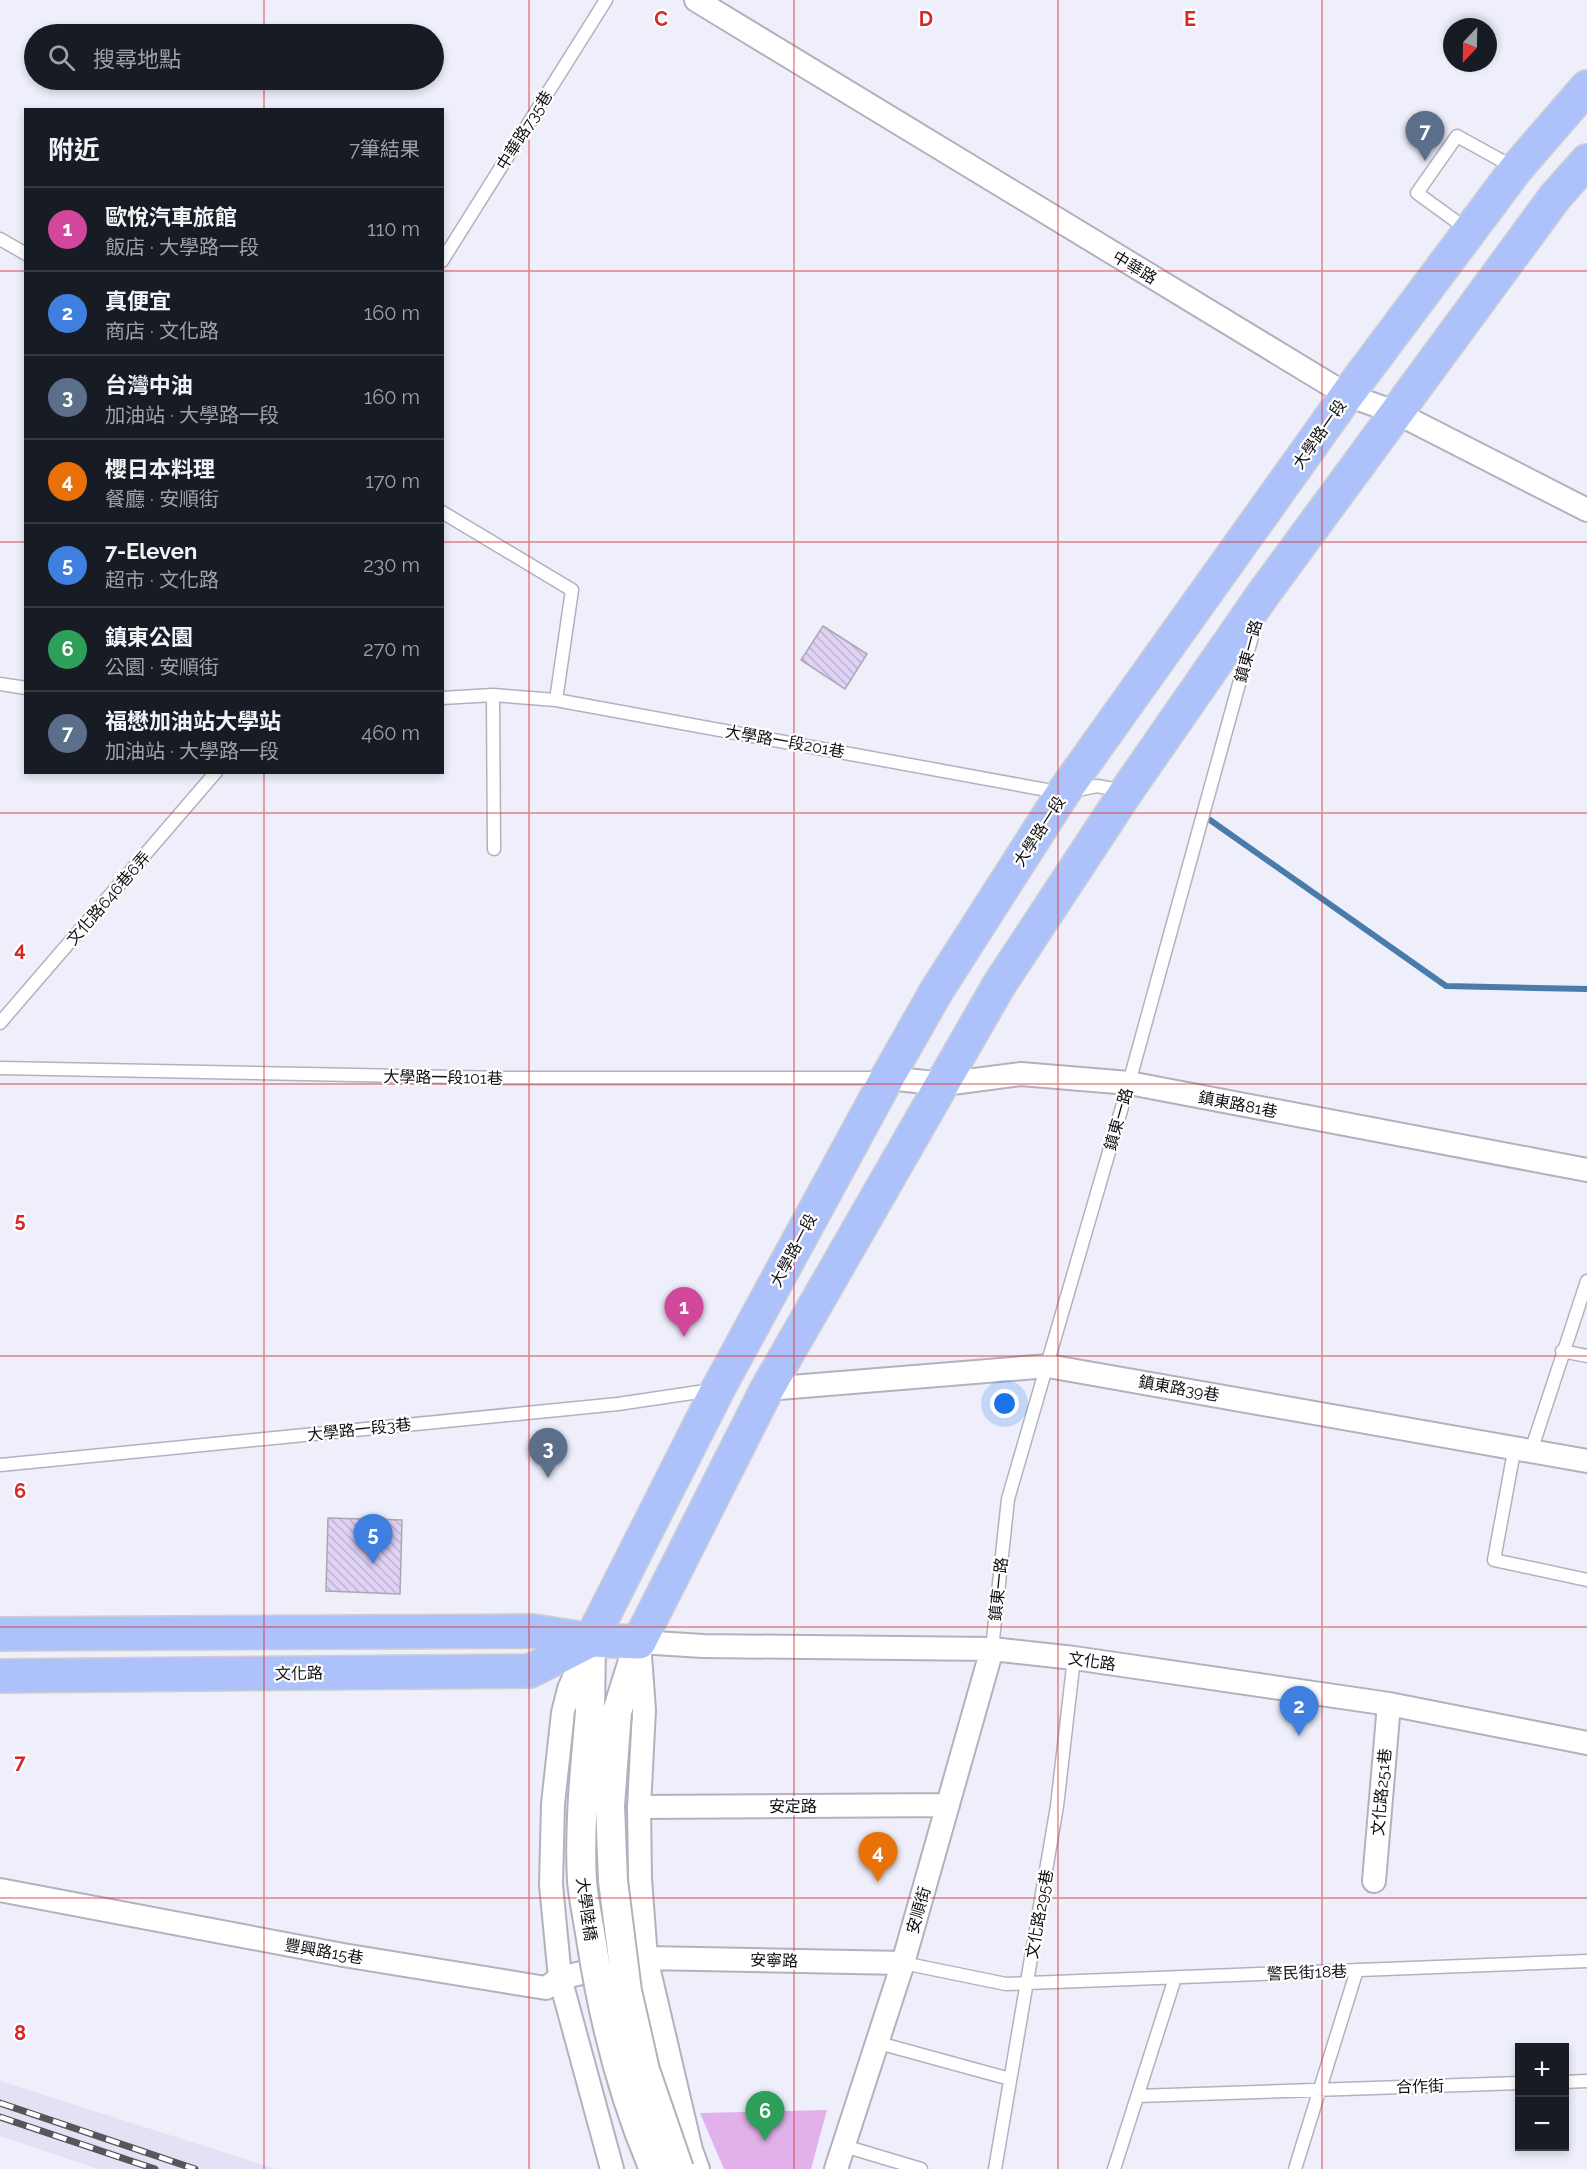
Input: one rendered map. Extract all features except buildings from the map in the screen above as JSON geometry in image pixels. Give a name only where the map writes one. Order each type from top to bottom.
[{"type":"main road","name":"大學路一段","points":[[591,1640],[718,1389],[887,1078],[937,990],[1063,793],[1347,395],[1516,169],[1587,87]]},
{"type":"main road","points":[[639,1642],[768,1389],[999,986],[1126,792],[1264,593],[1555,197],[1587,161]]},
{"type":"main road","name":"文化路","points":[[0,1634],[533,1631],[591,1640],[639,1642]]},
{"type":"main road","name":"文化路","points":[[0,1676],[531,1671],[591,1640]]},
{"type":"street","name":"中華路","points":[[696,0],[1347,395],[1395,412],[1587,510]]},
{"type":"street","name":"鎮東路81巷","points":[[887,1078],[944,1084],[1021,1074],[1129,1083],[1587,1170]]},
{"type":"street","name":"鎮東路39巷","points":[[768,1389],[1048,1366],[1587,1461]]},
{"type":"street","name":"大學陸橋","points":[[591,1640],[604,1712],[613,1881],[626,1980],[645,2070],[679,2169]]},
{"type":"street","points":[[591,1640],[569,1689],[563,1713],[553,1804],[551,1885],[560,1978],[612,2169]]},
{"type":"street","name":"文化路","points":[[639,1642],[703,1646],[992,1649],[1074,1658],[1389,1704],[1587,1743]]},
{"type":"street","name":"大學陸橋","points":[[639,1642],[604,1712],[582,1805],[582,1882],[598,1984],[614,2056],[637,2128],[654,2169]]},
{"type":"street","points":[[639,1642],[644,1710],[639,1807],[640,1879],[646,1958],[691,2150],[698,2169]]},
{"type":"street","name":"安順街","points":[[836,2169],[875,2042],[903,1963],[992,1649]]},
{"type":"street","name":"文化路251巷","points":[[1374,1881],[1389,1704]]},
{"type":"street","name":"安定路","points":[[639,1807],[948,1805]]},
{"type":"street","name":"豐興路15巷","points":[[0,1890],[343,1955],[546,1988],[560,1978],[646,1958]]},
{"type":"street","name":"安寧路","points":[[646,1958],[903,1963]]},
{"type":"lane","name":"中華路735巷","points":[[444,258],[606,0]]},
{"type":"lane","points":[[1469,232],[1418,193],[1457,136],[1516,169]]},
{"type":"lane","points":[[0,239],[24,253]]},
{"type":"lane","points":[[444,513],[572,590],[556,700]]},
{"type":"lane","name":"鎮東一路","points":[[992,1649],[1008,1499],[1129,1083],[1264,593]]},
{"type":"lane","points":[[0,684],[24,688]]},
{"type":"lane","points":[[493,695],[494,849]]},
{"type":"lane","name":"大學路一段201巷","points":[[444,698],[493,695],[556,700],[1063,793],[1097,786],[1126,792]]},
{"type":"lane","name":"文化路646巷6弄","points":[[0,1023],[214,774]]},
{"type":"lane","name":"大學路一段101巷","points":[[0,1068],[505,1078],[887,1078]]},
{"type":"lane","points":[[1587,1281],[1562,1352],[1523,1449],[1494,1560],[1587,1580]]},
{"type":"lane","points":[[1562,1352],[1587,1356]]},
{"type":"lane","name":"大學路一段3巷","points":[[0,1465],[618,1404],[718,1389]]},
{"type":"lane","name":"文化路295巷","points":[[995,2169],[1057,1806],[1074,1658]]},
{"type":"lane","name":"警民街18巷","points":[[903,1963],[1006,1984],[1587,1961]]},
{"type":"lane","points":[[1295,2169],[1357,1970]]},
{"type":"lane","points":[[1114,2169],[1175,1978]]},
{"type":"lane","points":[[875,2042],[1010,2079]]},
{"type":"lane","points":[[1569,2082],[1587,2081]]},
{"type":"lane","name":"合作街","points":[[1138,2096],[1515,2083]]},
{"type":"lane","points":[[844,2146],[921,2169]]},
{"type":"shaded area","points":[[0,2081],[276,2169],[98,2169],[0,2136]]},
{"type":"shaded area","points":[[827,2110],[811,2169],[724,2169],[700,2113]]},
{"type":"waterway","points":[[1210,820],[1446,986],[1587,989]]},
{"type":"railway","points":[[0,2103],[195,2169]]},
{"type":"railway","points":[[0,2117],[155,2169]]},
{"type":"place","name":"福懋加油站大學站","points":[[1425,161]]},
{"type":"place","name":"歐悅汽車旅館","points":[[684,1337]]},
{"type":"place","name":"台灣中油","points":[[548,1478]]},
{"type":"place","name":"7-Eleven","points":[[373,1564]]},
{"type":"place","name":"真便宜","points":[[1299,1736]]},
{"type":"place","name":"櫻日本料理","points":[[878,1882]]},
{"type":"place","name":"鎮東公園","points":[[765,2141]]}]
